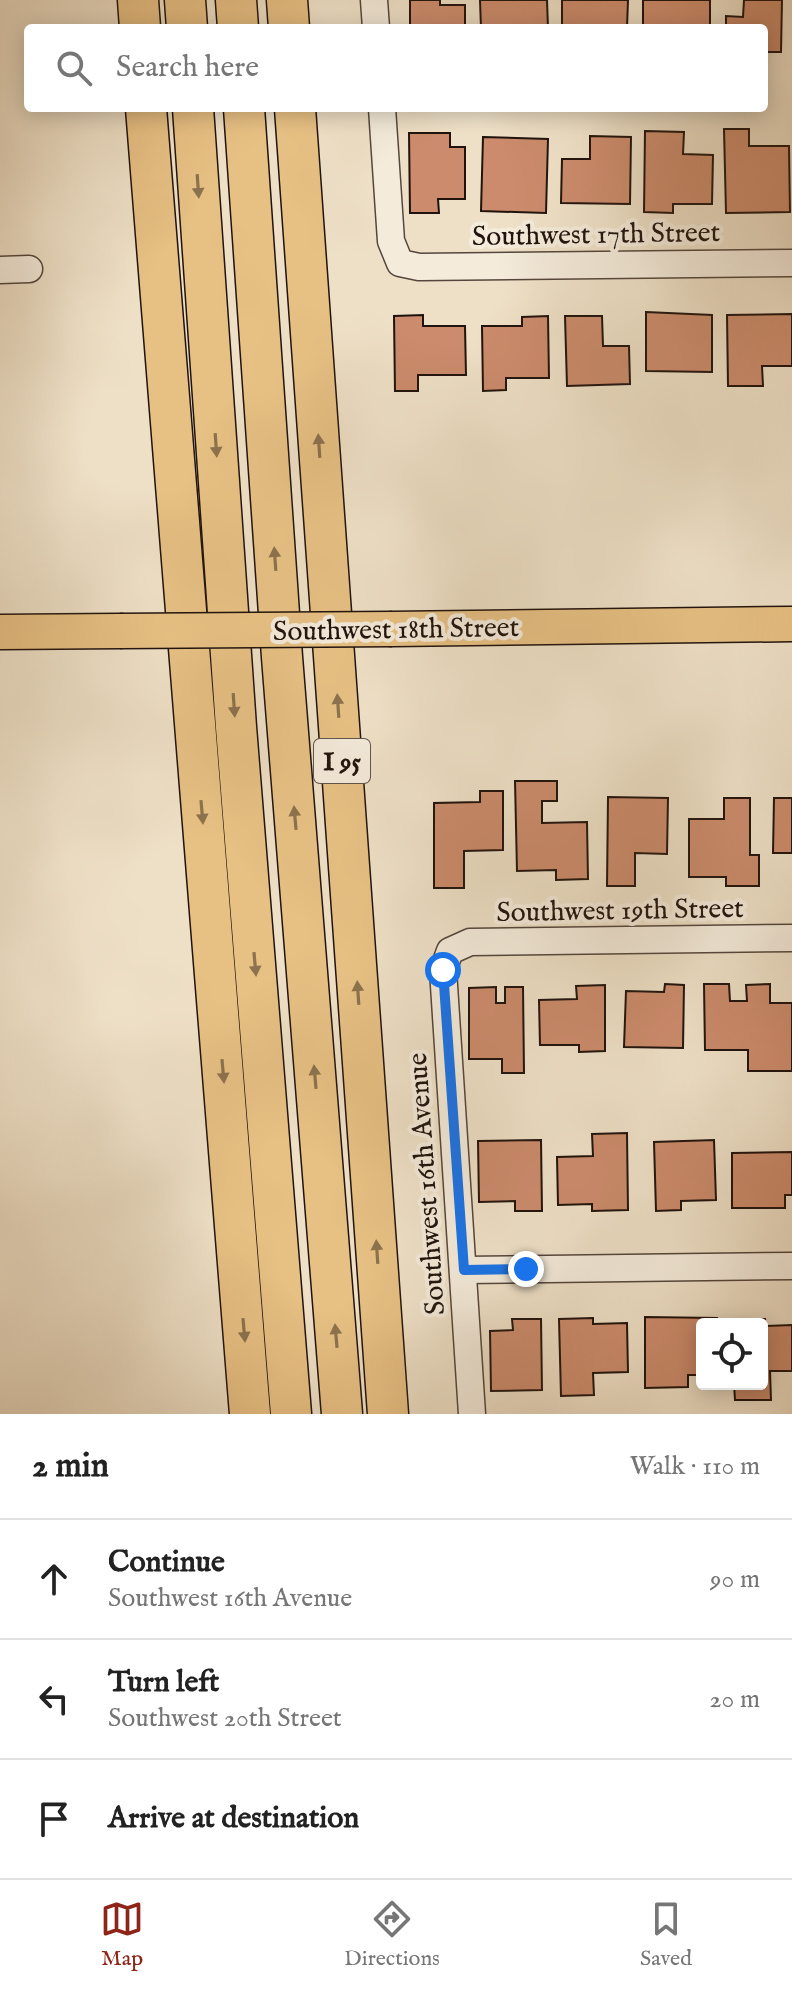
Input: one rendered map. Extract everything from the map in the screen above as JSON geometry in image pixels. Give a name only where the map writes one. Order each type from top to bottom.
[{"type":"highway","points":[[138,0],[140,24]]},
{"type":"highway","points":[[185,0],[187,24]]},
{"type":"highway","points":[[236,0],[238,24]]},
{"type":"highway","points":[[287,0],[289,24]]},
{"type":"highway","points":[[146,112],[250,1414]]},
{"type":"highway","points":[[193,112],[236,727],[291,1414]]},
{"type":"highway","points":[[244,112],[282,657],[342,1414]]},
{"type":"highway","name":"I 95","points":[[295,112],[388,1414]]},
{"type":"main road","name":"Southwest 18th Street","points":[[0,632],[792,624]]},
{"type":"street","points":[[374,0],[376,24]]},
{"type":"street","name":"Southwest 17th Street","points":[[382,112],[391,241],[400,263],[419,267],[792,263]]},
{"type":"street","points":[[0,270],[29,269]]},
{"type":"street","name":"Southwest 19th Street","points":[[450,951],[470,942],[792,938]]},
{"type":"street","name":"Southwest 16th Avenue","points":[[450,951],[443,970],[472,1414]]},
{"type":"street","points":[[464,1270],[792,1266]]},
{"type":"building","points":[[410,0],[440,0],[440,5],[465,5],[465,24],[410,24]]},
{"type":"building","points":[[480,0],[547,0],[548,24],[481,24]]},
{"type":"building","points":[[562,0],[628,0],[627,24],[562,24]]},
{"type":"building","points":[[643,0],[710,0],[710,24],[643,24]]},
{"type":"building","points":[[744,0],[782,0],[781,52],[768,52],[768,24],[726,24],[726,16],[743,17]]},
{"type":"building","points":[[724,129],[749,129],[749,146],[789,146],[790,212],[726,213]]},
{"type":"building","points":[[645,131],[684,132],[683,154],[713,155],[712,204],[673,204],[673,213],[644,212]]},
{"type":"building","points":[[409,133],[450,133],[450,147],[465,147],[465,199],[438,199],[439,213],[410,213]]},
{"type":"building","points":[[590,136],[631,137],[630,204],[561,203],[562,159],[590,159]]},
{"type":"building","points":[[483,137],[548,139],[546,213],[481,211]]},
{"type":"building","points":[[646,312],[712,315],[712,372],[646,371]]},
{"type":"building","points":[[792,314],[792,366],[762,366],[763,386],[728,386],[727,315]]},
{"type":"building","points":[[423,315],[423,326],[465,326],[466,375],[418,375],[418,391],[395,391],[394,316]]},
{"type":"building","points":[[548,316],[549,378],[506,378],[506,390],[483,391],[482,326],[522,326],[522,317]]},
{"type":"building","points":[[565,316],[602,316],[603,346],[629,346],[630,384],[567,386]]},
{"type":"building","points":[[515,781],[557,781],[557,801],[542,801],[542,823],[587,822],[588,879],[556,880],[556,870],[517,871]]},
{"type":"building","points":[[480,791],[503,791],[503,850],[464,851],[464,888],[434,888],[434,803],[480,802]]},
{"type":"building","points":[[608,797],[668,798],[667,854],[635,853],[635,886],[607,886]]},
{"type":"building","points":[[724,798],[750,798],[750,855],[759,855],[759,886],[726,886],[726,877],[689,877],[689,819],[724,819]]},
{"type":"building","points":[[774,798],[792,798],[792,853],[773,853]]},
{"type":"building","points":[[665,984],[684,985],[683,1048],[624,1047],[626,991],[664,992]]},
{"type":"building","points":[[704,984],[729,984],[730,1001],[747,1001],[746,985],[770,984],[770,1003],[792,1003],[792,1071],[748,1071],[748,1050],[705,1050]]},
{"type":"building","points":[[605,985],[605,1051],[579,1052],[579,1045],[540,1045],[539,1000],[577,999],[576,986]]},
{"type":"building","points":[[496,987],[496,1003],[505,1003],[505,987],[523,987],[524,1073],[502,1073],[502,1059],[469,1059],[469,988]]},
{"type":"building","points":[[627,1133],[628,1210],[592,1211],[592,1204],[558,1205],[557,1157],[593,1156],[592,1134]]},
{"type":"building","points":[[541,1140],[542,1211],[515,1211],[515,1201],[479,1202],[478,1141]]},
{"type":"building","points":[[714,1140],[716,1200],[681,1201],[681,1210],[656,1211],[654,1142]]},
{"type":"building","points":[[792,1152],[792,1195],[785,1195],[785,1208],[732,1208],[732,1153]]},
{"type":"building","points":[[645,1317],[717,1318],[696,1318],[696,1375],[688,1375],[688,1387],[645,1388]]},
{"type":"building","points":[[593,1318],[593,1324],[627,1323],[628,1372],[593,1373],[594,1395],[561,1396],[559,1319]]},
{"type":"building","points":[[512,1319],[541,1319],[542,1390],[491,1391],[490,1331],[513,1330]]},
{"type":"building","points":[[792,1325],[792,1371],[770,1371],[771,1400],[735,1400],[734,1390],[768,1390],[768,1326]]},
{"type":"route","points":[[443,970],[464,1270],[526,1269]]}]
